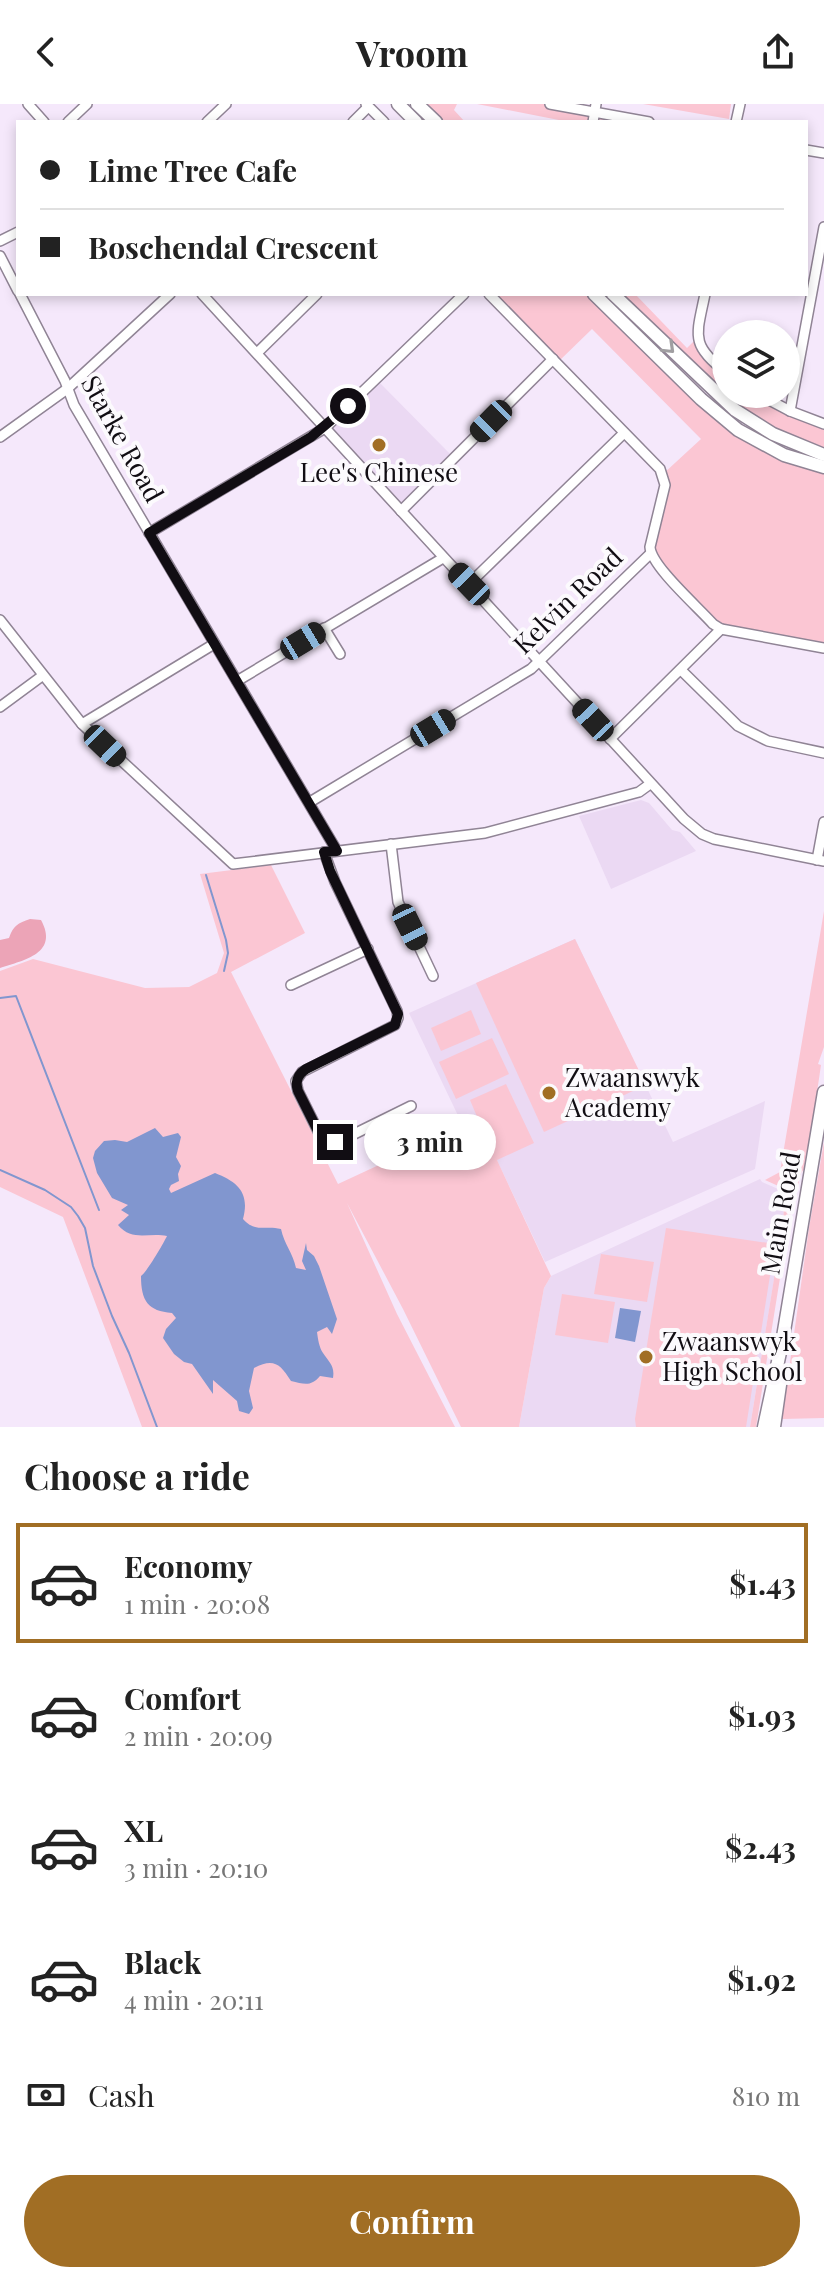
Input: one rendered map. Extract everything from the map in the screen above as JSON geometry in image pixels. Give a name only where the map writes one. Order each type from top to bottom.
[{"type":"main road","points":[[398,104],[414,120]]},
{"type":"main road","points":[[417,104],[434,120]]},
{"type":"main road","points":[[596,296],[722,418],[748,437],[824,474]]},
{"type":"main road","points":[[615,296],[735,410],[780,438],[824,455]]},
{"type":"main road","points":[[784,455],[824,467]]},
{"type":"main road","name":"Main Road","points":[[764,1427],[782,1343],[824,1092]]},
{"type":"main road","name":"Main Road","points":[[774,1427],[782,1343]]},
{"type":"street","points":[[28,104],[42,120]]},
{"type":"street","points":[[70,120],[87,104]]},
{"type":"street","points":[[209,120],[226,104]]},
{"type":"street","points":[[550,104],[637,120]]},
{"type":"street","points":[[367,105],[382,120]]},
{"type":"street","points":[[790,411],[824,227]]},
{"type":"street","name":"Starke Road","points":[[0,256],[16,286]]},
{"type":"street","name":"Starke Road","points":[[21,296],[74,405],[337,851]]},
{"type":"street","points":[[0,437],[67,389],[168,296]]},
{"type":"street","points":[[204,296],[684,819],[702,834],[714,839],[821,860],[824,822]]},
{"type":"street","points":[[257,353],[315,296]]},
{"type":"street","points":[[149,533],[325,428],[462,296]]},
{"type":"street","points":[[491,296],[659,467],[665,485],[650,554],[671,579],[721,629],[824,648]]},
{"type":"street","points":[[705,296],[698,337],[705,355],[712,361]]},
{"type":"street","points":[[401,511],[553,359]]},
{"type":"street","points":[[784,408],[824,424]]},
{"type":"street","points":[[469,584],[624,433]]},
{"type":"street","name":"Kelvin Road","points":[[310,802],[531,669],[650,554]]},
{"type":"street","points":[[237,681],[443,558]]},
{"type":"street","points":[[0,620],[82,724],[233,864],[485,833],[639,792],[650,784]]},
{"type":"street","points":[[324,628],[340,654]]},
{"type":"street","points":[[610,739],[721,629]]},
{"type":"street","points":[[82,724],[214,644]]},
{"type":"street","points":[[681,670],[738,726],[768,741],[824,753]]},
{"type":"street","points":[[0,707],[42,676]]},
{"type":"street","points":[[391,844],[398,902],[433,976]]},
{"type":"street","points":[[324,852],[335,882],[397,1011],[397,1022],[306,1069],[298,1076],[296,1085],[320,1135],[330,1142],[340,1141],[411,1106]]},
{"type":"street","points":[[291,985],[368,949]]},
{"type":"shaded area","points":[[417,104],[457,104],[454,110],[463,120],[434,120]]},
{"type":"shaded area","points":[[477,104],[550,104],[638,120],[559,120]]},
{"type":"shaded area","points":[[643,104],[731,104],[729,119]]},
{"type":"shaded area","points":[[491,296],[596,296],[700,399],[772,449],[824,474],[824,648],[721,629],[650,554],[663,474],[701,439],[592,329],[557,363]]},
{"type":"shaded area","points":[[615,296],[637,296],[687,348],[698,337],[712,354],[712,386]]},
{"type":"shaded area","points":[[378,381],[452,456],[402,507],[329,428]]},
{"type":"shaded area","points":[[735,408],[789,408],[824,424],[824,455],[748,420]]},
{"type":"shaded area","points":[[641,800],[649,803],[672,830],[680,832],[696,851],[611,889],[579,816]]},
{"type":"shaded area","points":[[271,865],[305,933],[231,972],[338,1184],[478,1119],[470,1100],[506,1084],[534,1143],[497,1160],[551,1276],[544,1288],[519,1427],[461,1427],[347,1203],[397,1314],[455,1427],[142,1427],[63,1217],[0,1187],[0,971],[33,959],[145,988],[189,987],[217,973],[224,953],[200,874]]},
{"type":"shaded area","points":[[824,911],[824,1047],[818,1064],[821,1065],[806,1167],[801,1173],[789,1222],[756,1427],[750,1427],[783,1223],[785,1189],[765,1180],[780,1172]]},
{"type":"shaded area","points":[[30,919],[41,920],[46,940],[43,948],[29,958],[0,968],[0,940],[9,938],[16,926]]},
{"type":"shaded area","name":"Zwaanswyk Academy","points":[[575,939],[673,1142],[765,1101],[755,1169],[545,1262],[478,1120],[463,1126],[409,1013]]},
{"type":"shaded area","points":[[575,939],[646,1085],[544,1132],[476,983]]},
{"type":"shaded area","points":[[471,1010],[481,1034],[441,1051],[431,1028]]},
{"type":"shaded area","points":[[492,1038],[509,1074],[456,1099],[439,1062]]},
{"type":"shaded area","points":[[824,1142],[824,1418],[782,1419],[809,1228]]},
{"type":"shaded area","name":"Zwaanswyk High School","points":[[760,1179],[785,1192],[783,1224],[750,1427],[519,1427],[544,1288],[551,1276]]},
{"type":"shaded area","points":[[666,1228],[775,1244],[746,1427],[636,1427]]},
{"type":"shaded area","points":[[601,1254],[654,1262],[647,1302],[594,1294]]},
{"type":"shaded area","points":[[562,1294],[615,1302],[608,1343],[555,1335]]},
{"type":"water","points":[[155,1128],[163,1137],[178,1133],[181,1137],[176,1157],[181,1166],[179,1181],[171,1185],[171,1193],[215,1173],[230,1180],[240,1190],[245,1202],[243,1219],[256,1227],[281,1229],[296,1268],[306,1270],[302,1261],[306,1243],[307,1250],[319,1266],[337,1319],[332,1334],[327,1327],[317,1332],[321,1348],[332,1367],[333,1378],[320,1376],[310,1383],[300,1383],[291,1381],[276,1364],[266,1363],[254,1368],[249,1391],[253,1408],[249,1414],[239,1411],[237,1401],[213,1380],[213,1394],[192,1364],[174,1354],[163,1338],[176,1318],[172,1313],[152,1307],[144,1298],[141,1285],[141,1276],[167,1236],[135,1235],[118,1225],[129,1215],[121,1210],[128,1205],[112,1198],[97,1173],[93,1158],[104,1141],[127,1142]]},
{"type":"water","points":[[620,1308],[641,1311],[635,1342],[615,1338]]},
{"type":"waterway","points":[[206,875],[226,940],[228,953],[224,971]]},
{"type":"waterway","points":[[0,998],[16,996],[99,1210]]},
{"type":"waterway","points":[[0,1170],[45,1190],[71,1207],[78,1216],[85,1228],[93,1266],[157,1427]]},
{"type":"place","name":"Lee's Chinese","points":[[379,445]]},
{"type":"place","name":"Zwaanswyk Academy","points":[[549,1093]]},
{"type":"place","name":"Zwaanswyk High School","points":[[646,1357]]},
{"type":"route","points":[[335,1142],[326,1141],[320,1135],[298,1091],[298,1076],[306,1069],[395,1025],[398,1014],[330,871],[324,852],[337,851],[149,533],[311,437],[348,406]]}]
